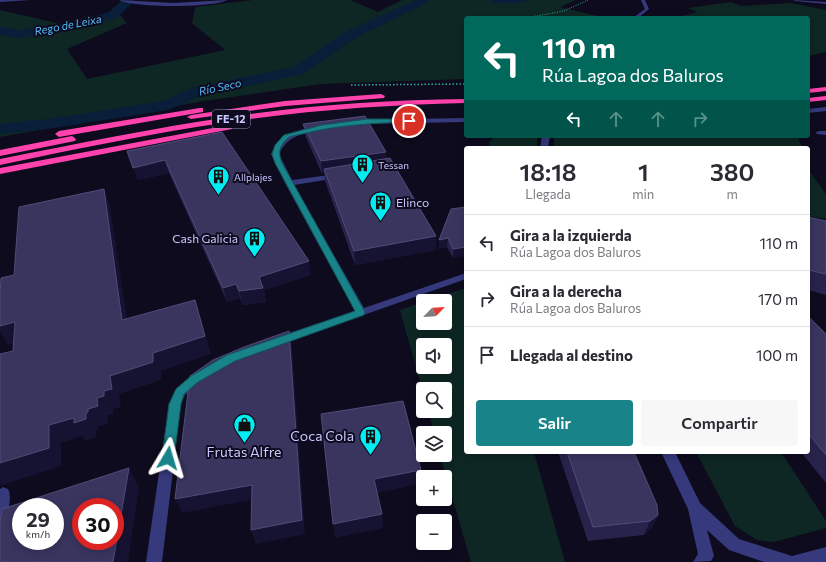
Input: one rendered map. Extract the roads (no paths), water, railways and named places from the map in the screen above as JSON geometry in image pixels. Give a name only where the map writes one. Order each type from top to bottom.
[{"type":"highway","points":[[810,91],[826,89]]},
{"type":"highway","name":"FE-12","points":[[0,153],[235,110],[464,93]]},
{"type":"highway","points":[[810,100],[826,98]]},
{"type":"highway","points":[[0,145],[192,111],[278,101],[339,103]]},
{"type":"highway","name":"FE-12","points":[[0,162],[136,135],[339,103],[464,101]]},
{"type":"highway","points":[[0,171],[339,103]]},
{"type":"street","points":[[0,1],[28,0]]},
{"type":"street","points":[[121,0],[147,4],[203,3],[224,0]]},
{"type":"street","points":[[638,16],[647,9],[643,0]]},
{"type":"street","points":[[795,0],[826,2]]},
{"type":"street","points":[[810,111],[826,108]]},
{"type":"street","points":[[351,123],[367,121],[464,120]]},
{"type":"street","points":[[329,126],[287,136],[278,145],[275,154],[289,184],[360,312]]},
{"type":"street","points":[[289,184],[343,175]]},
{"type":"street","points":[[267,345],[464,277]]},
{"type":"street","points":[[154,562],[175,404],[180,392],[195,379],[213,368]]},
{"type":"street","points":[[669,454],[695,508],[706,556],[701,562]]},
{"type":"street","points":[[0,513],[3,494]]},
{"type":"street","points":[[695,508],[734,545],[788,562]]},
{"type":"street","points":[[796,562],[826,555]]},
{"type":"waterway","name":"Rego de Leixa","points":[[0,31],[20,34],[72,26],[113,15],[129,0]]},
{"type":"waterway","name":"Río Seco","points":[[0,129],[48,124],[168,105],[198,91],[299,71],[350,35],[425,0]]},
{"type":"waterway","name":"Río Seco","points":[[496,0],[521,0]]},
{"type":"place","name":"Tessan","points":[[363,184]]},
{"type":"place","name":"Allplajes","points":[[219,196]]},
{"type":"place","name":"Elinco","points":[[380,222]]},
{"type":"place","name":"Cash Galicia","points":[[254,258]]},
{"type":"place","name":"Frutas Alfre","points":[[244,444]]},
{"type":"place","name":"Coca Cola","points":[[370,456]]}]
